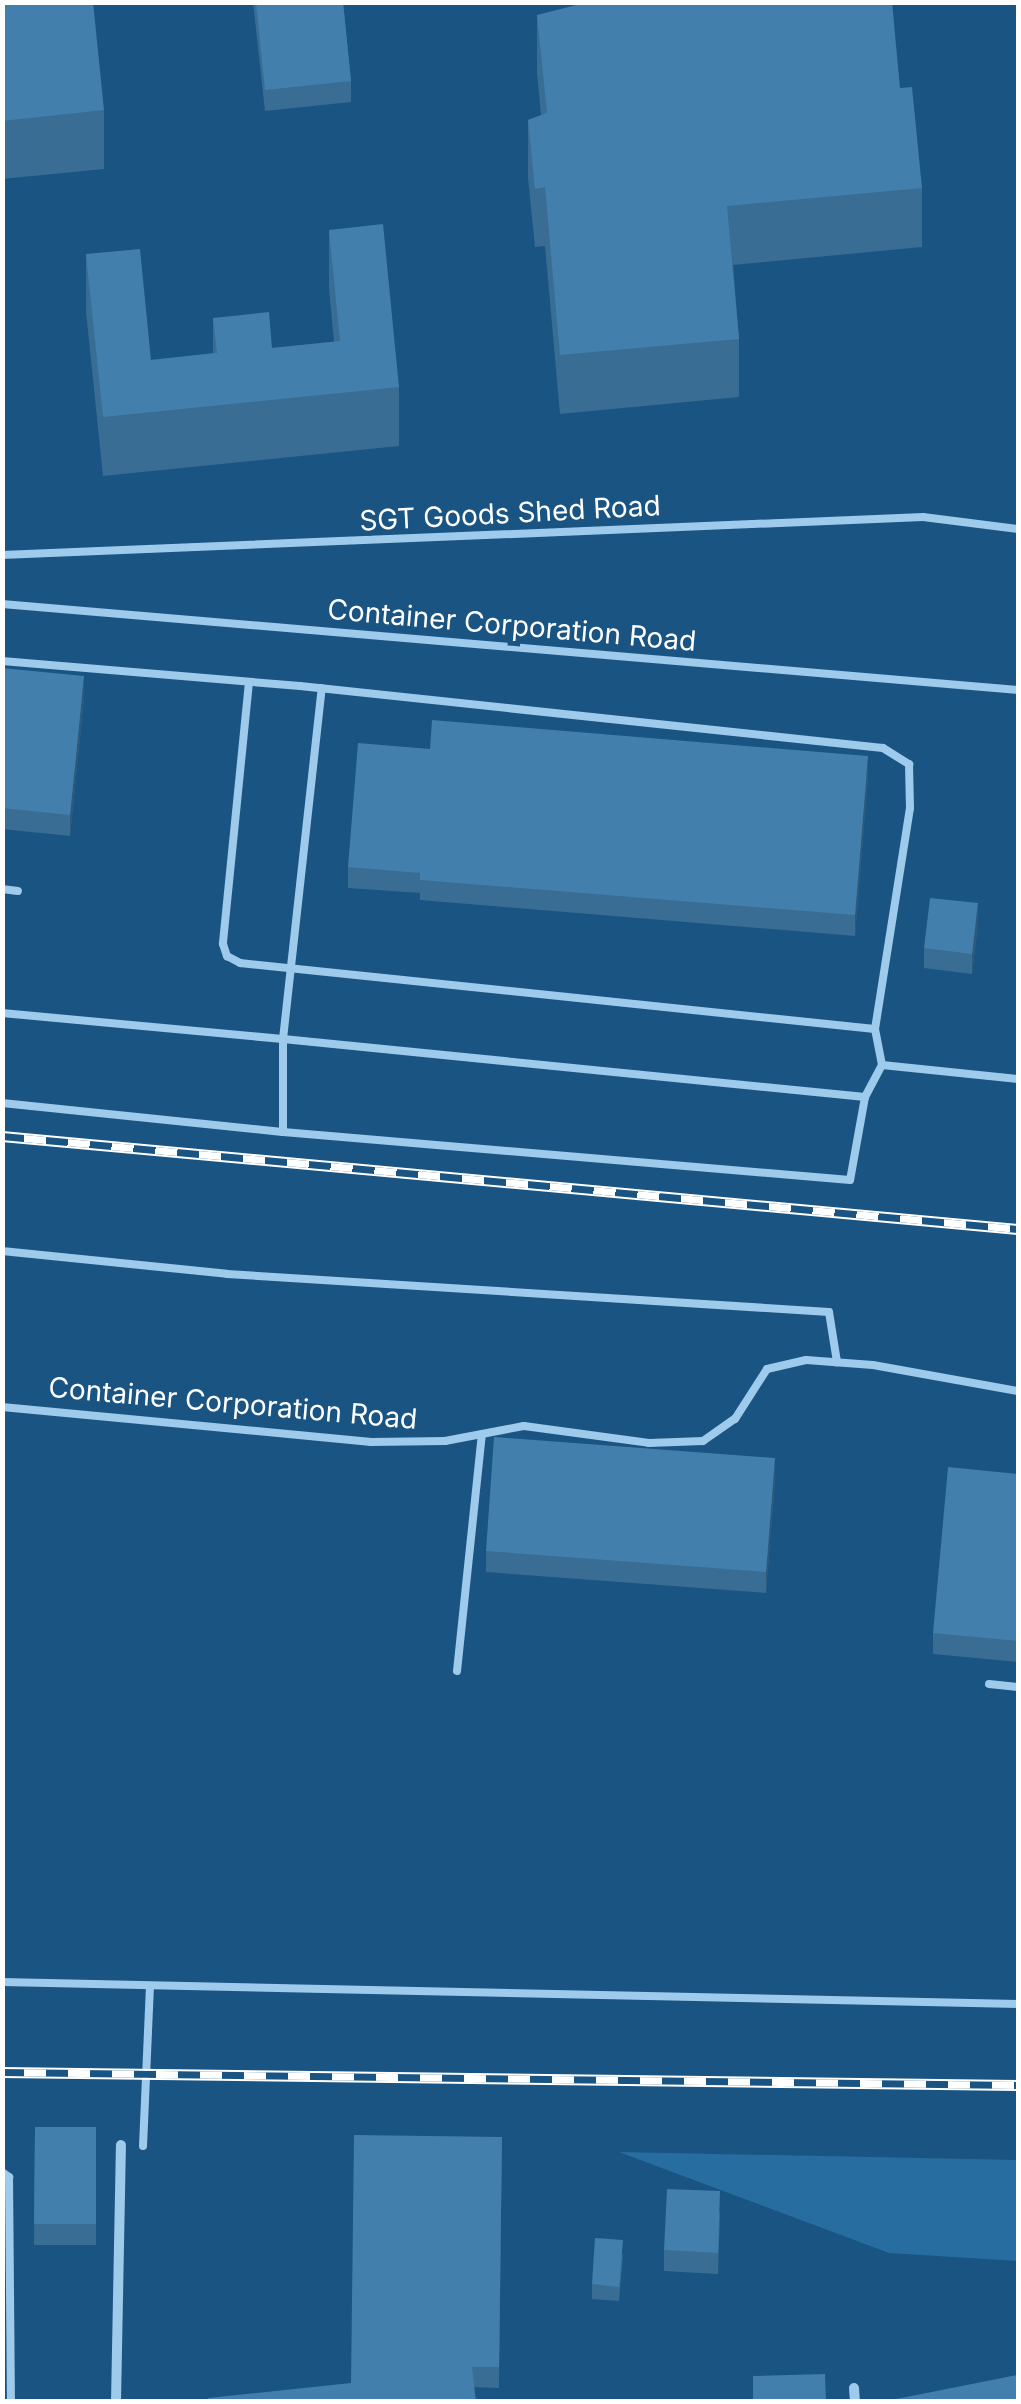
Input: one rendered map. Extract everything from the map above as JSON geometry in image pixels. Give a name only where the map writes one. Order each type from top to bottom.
[{"type":"street","points":[[116,2402],[120,2145]]},
{"type":"street","points":[[854,2388],[854,2402]]},
{"type":"lane","name":"SGT Goods Shed Road","points":[[2,556],[923,517],[1018,529]]},
{"type":"lane","name":"Container Corporation Road","points":[[2,604],[1018,690]]},
{"type":"lane","points":[[2,661],[322,688],[884,748],[909,764],[910,808],[875,1029],[882,1065],[865,1097],[850,1180],[284,1132],[2,1103]]},
{"type":"lane","points":[[249,682],[223,944],[227,956],[240,963],[875,1029]]},
{"type":"lane","points":[[284,1132],[283,1038],[322,688]]},
{"type":"lane","points":[[2,889],[18,891]]},
{"type":"lane","points":[[2,1013],[865,1097]]},
{"type":"lane","points":[[882,1065],[1018,1079]]},
{"type":"lane","points":[[2,1252],[227,1274],[829,1312],[837,1362]]},
{"type":"lane","name":"Container Corporation Road","points":[[2,1407],[371,1442],[445,1441],[524,1426],[649,1443],[702,1441],[735,1419],[767,1368],[806,1360],[1018,1391]]},
{"type":"lane","points":[[457,1671],[482,1434]]},
{"type":"lane","points":[[989,1684],[1018,1687]]},
{"type":"lane","points":[[2,1982],[1018,2004]]},
{"type":"lane","points":[[143,2146],[150,1986]]},
{"type":"lane","points":[[2,2172],[10,2177],[11,2402]]},
{"type":"shaded area","points":[[619,2152],[1018,2160],[1018,2261],[889,2253]]},
{"type":"building","points":[[2,2],[93,2],[104,110],[2,121]]},
{"type":"building","points":[[256,2],[343,2],[351,81],[265,90]]},
{"type":"building","points":[[588,2],[892,2],[900,88],[912,87],[922,188],[727,206],[739,339],[560,355],[545,187],[535,189],[528,120],[547,113],[537,15]]},
{"type":"building","points":[[383,224],[399,387],[103,417],[86,254],[140,249],[151,360],[217,353],[213,318],[269,312],[272,348],[340,341],[329,230]]},
{"type":"building","points":[[2,668],[84,676],[70,815],[2,808]]},
{"type":"building","points":[[432,720],[868,756],[855,915],[420,880],[420,873],[348,867],[358,743],[430,749]]},
{"type":"building","points":[[930,898],[978,903],[972,954],[924,948]]},
{"type":"building","points":[[494,1437],[775,1458],[766,1572],[486,1551]]},
{"type":"building","points":[[948,1467],[1018,1474],[1018,1641],[933,1633]]},
{"type":"building","points":[[35,2127],[96,2127],[96,2224],[34,2224]]},
{"type":"building","points":[[354,2135],[502,2137],[499,2367],[472,2367],[476,2402],[208,2402],[208,2398],[351,2383]]},
{"type":"building","points":[[667,2189],[720,2191],[718,2253],[664,2250]]},
{"type":"building","points":[[595,2238],[623,2240],[619,2287],[592,2284]]},
{"type":"building","points":[[825,2374],[826,2402],[753,2402],[753,2376]]},
{"type":"building","points":[[1017,2375],[1018,2402],[881,2402]]},
{"type":"railway","points":[[2,1136],[1018,1229]]},
{"type":"railway","points":[[2,2072],[1018,2085]]}]
